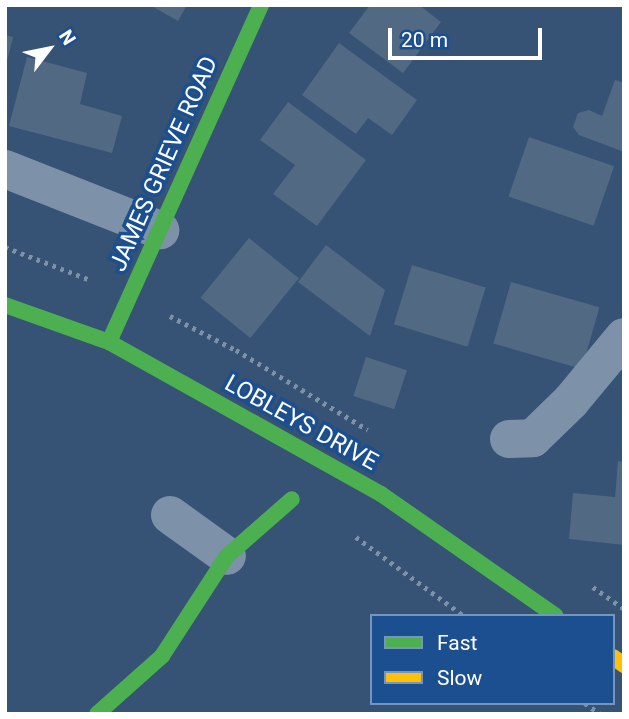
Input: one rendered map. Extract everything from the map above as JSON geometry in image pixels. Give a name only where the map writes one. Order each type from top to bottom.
[{"type":"street","name":"JAMES GRIEVE ROAD","points":[[109,342],[261,5]]},
{"type":"street","points":[[5,169],[160,230]]},
{"type":"street","name":"LOBLEYS DRIVE","points":[[5,305],[109,342],[380,494],[553,614]]},
{"type":"street","points":[[509,439],[533,438],[571,401],[624,337]]},
{"type":"street","points":[[97,714],[162,656],[227,556],[292,499]]},
{"type":"street","points":[[170,515],[227,556]]},
{"type":"path","points":[[353,535],[461,614]]},
{"type":"building","points":[[150,5],[187,5],[178,21]]},
{"type":"building","points":[[370,5],[419,5],[441,22],[403,73],[349,33]]},
{"type":"building","points":[[5,35],[13,37],[6,65],[5,65]]},
{"type":"building","points":[[339,43],[417,100],[392,135],[368,118],[356,134],[302,95]]},
{"type":"building","points":[[27,57],[87,73],[80,104],[122,116],[112,153],[9,126]]},
{"type":"building","points":[[615,80],[624,83],[624,152],[579,135],[573,127],[578,113],[589,110],[602,116]]},
{"type":"building","points":[[288,102],[366,160],[317,226],[273,194],[295,165],[260,140]]},
{"type":"building","points":[[529,137],[614,166],[594,226],[508,197]]},
{"type":"building","points":[[249,238],[299,278],[250,338],[201,298]]},
{"type":"building","points":[[326,245],[385,290],[370,336],[298,282]]},
{"type":"building","points":[[412,265],[486,288],[468,347],[394,324]]},
{"type":"building","points":[[511,282],[599,307],[582,369],[493,344]]},
{"type":"building","points":[[366,357],[407,370],[394,409],[353,396]]},
{"type":"building","points":[[618,461],[624,462],[624,545],[569,539],[573,493],[615,497]]},
{"type":"traffic: fast","points":[[109,342],[261,5]]},
{"type":"traffic: fast","points":[[5,305],[109,342],[381,494],[553,614]]},
{"type":"traffic: fast","points":[[97,714],[162,656],[227,556],[292,499]]},
{"type":"traffic: slow","points":[[615,658],[624,665]]}]
